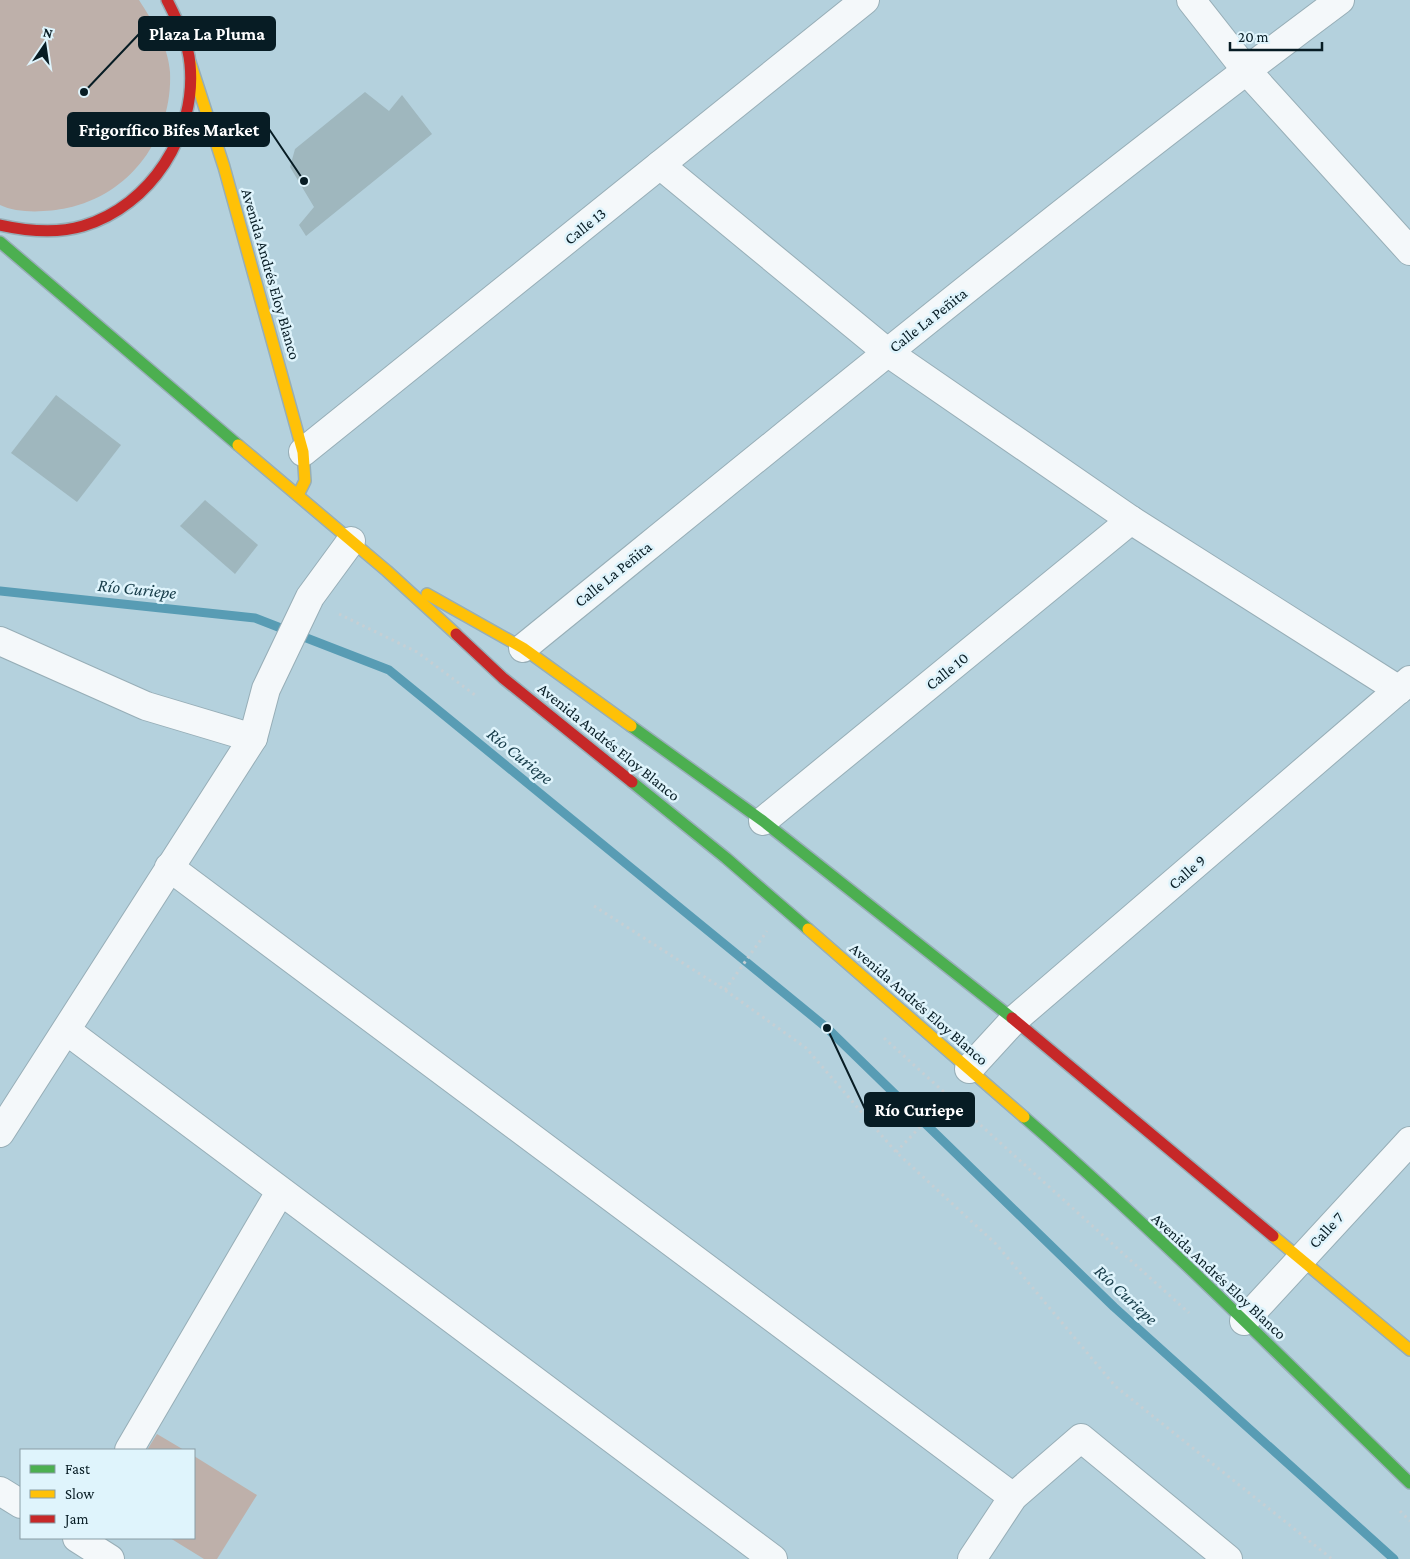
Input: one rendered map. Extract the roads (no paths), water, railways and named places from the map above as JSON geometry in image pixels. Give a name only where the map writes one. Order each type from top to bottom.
[{"type":"main road","points":[[0,225],[26,231],[60,230],[93,222],[123,207],[149,186],[170,160],[184,129],[191,96],[190,62],[184,35],[173,4]]},
{"type":"main road","name":"Avenida Andrés Eloy Blanco","points":[[190,62],[224,167],[304,452],[305,481],[298,495]]},
{"type":"main road","name":"Avenida Andrés Eloy Blanco","points":[[0,242],[386,571],[503,678],[726,858],[1071,1158],[1244,1321],[1410,1483]]},
{"type":"main road","name":"Avenida Andrés Eloy Blanco","points":[[386,571],[523,648],[762,821],[1014,1020],[1410,1350]]},
{"type":"street","name":"Calle 13","points":[[304,452],[865,0]]},
{"type":"street","points":[[1191,0],[1246,70],[1410,251]]},
{"type":"street","name":"Calle La Peñita","points":[[523,648],[887,352],[1246,70],[1340,0]]},
{"type":"street","points":[[660,165],[887,352],[1131,520],[1405,685]]},
{"type":"street","name":"Calle 10","points":[[762,821],[1131,520]]},
{"type":"street","points":[[0,1133],[253,738],[266,689],[310,597],[351,541]]},
{"type":"street","points":[[0,641],[146,706],[253,738]]},
{"type":"street","name":"Calle 9","points":[[969,1069],[1014,1020],[1405,685]]},
{"type":"street","points":[[169,867],[1013,1497]]},
{"type":"street","points":[[66,1032],[773,1559]]},
{"type":"street","name":"Calle 7","points":[[1244,1321],[1300,1258],[1410,1141]]},
{"type":"street","points":[[130,1449],[280,1192]]},
{"type":"street","points":[[972,1559],[1013,1497],[1081,1438],[1228,1559]]},
{"type":"street","points":[[0,1491],[20,1503]]},
{"type":"street","points":[[80,1539],[110,1559]]},
{"type":"waterway","name":"Río Curiepe","points":[[0,591],[255,618],[389,670],[827,1028],[1114,1307],[1394,1559]]},
{"type":"place","name":"Plaza La Pluma","points":[[84,92]]},
{"type":"place","name":"Frigorífico Bifes Market","points":[[304,181]]},
{"type":"place","name":"Río Curiepe","points":[[827,1028]]}]
